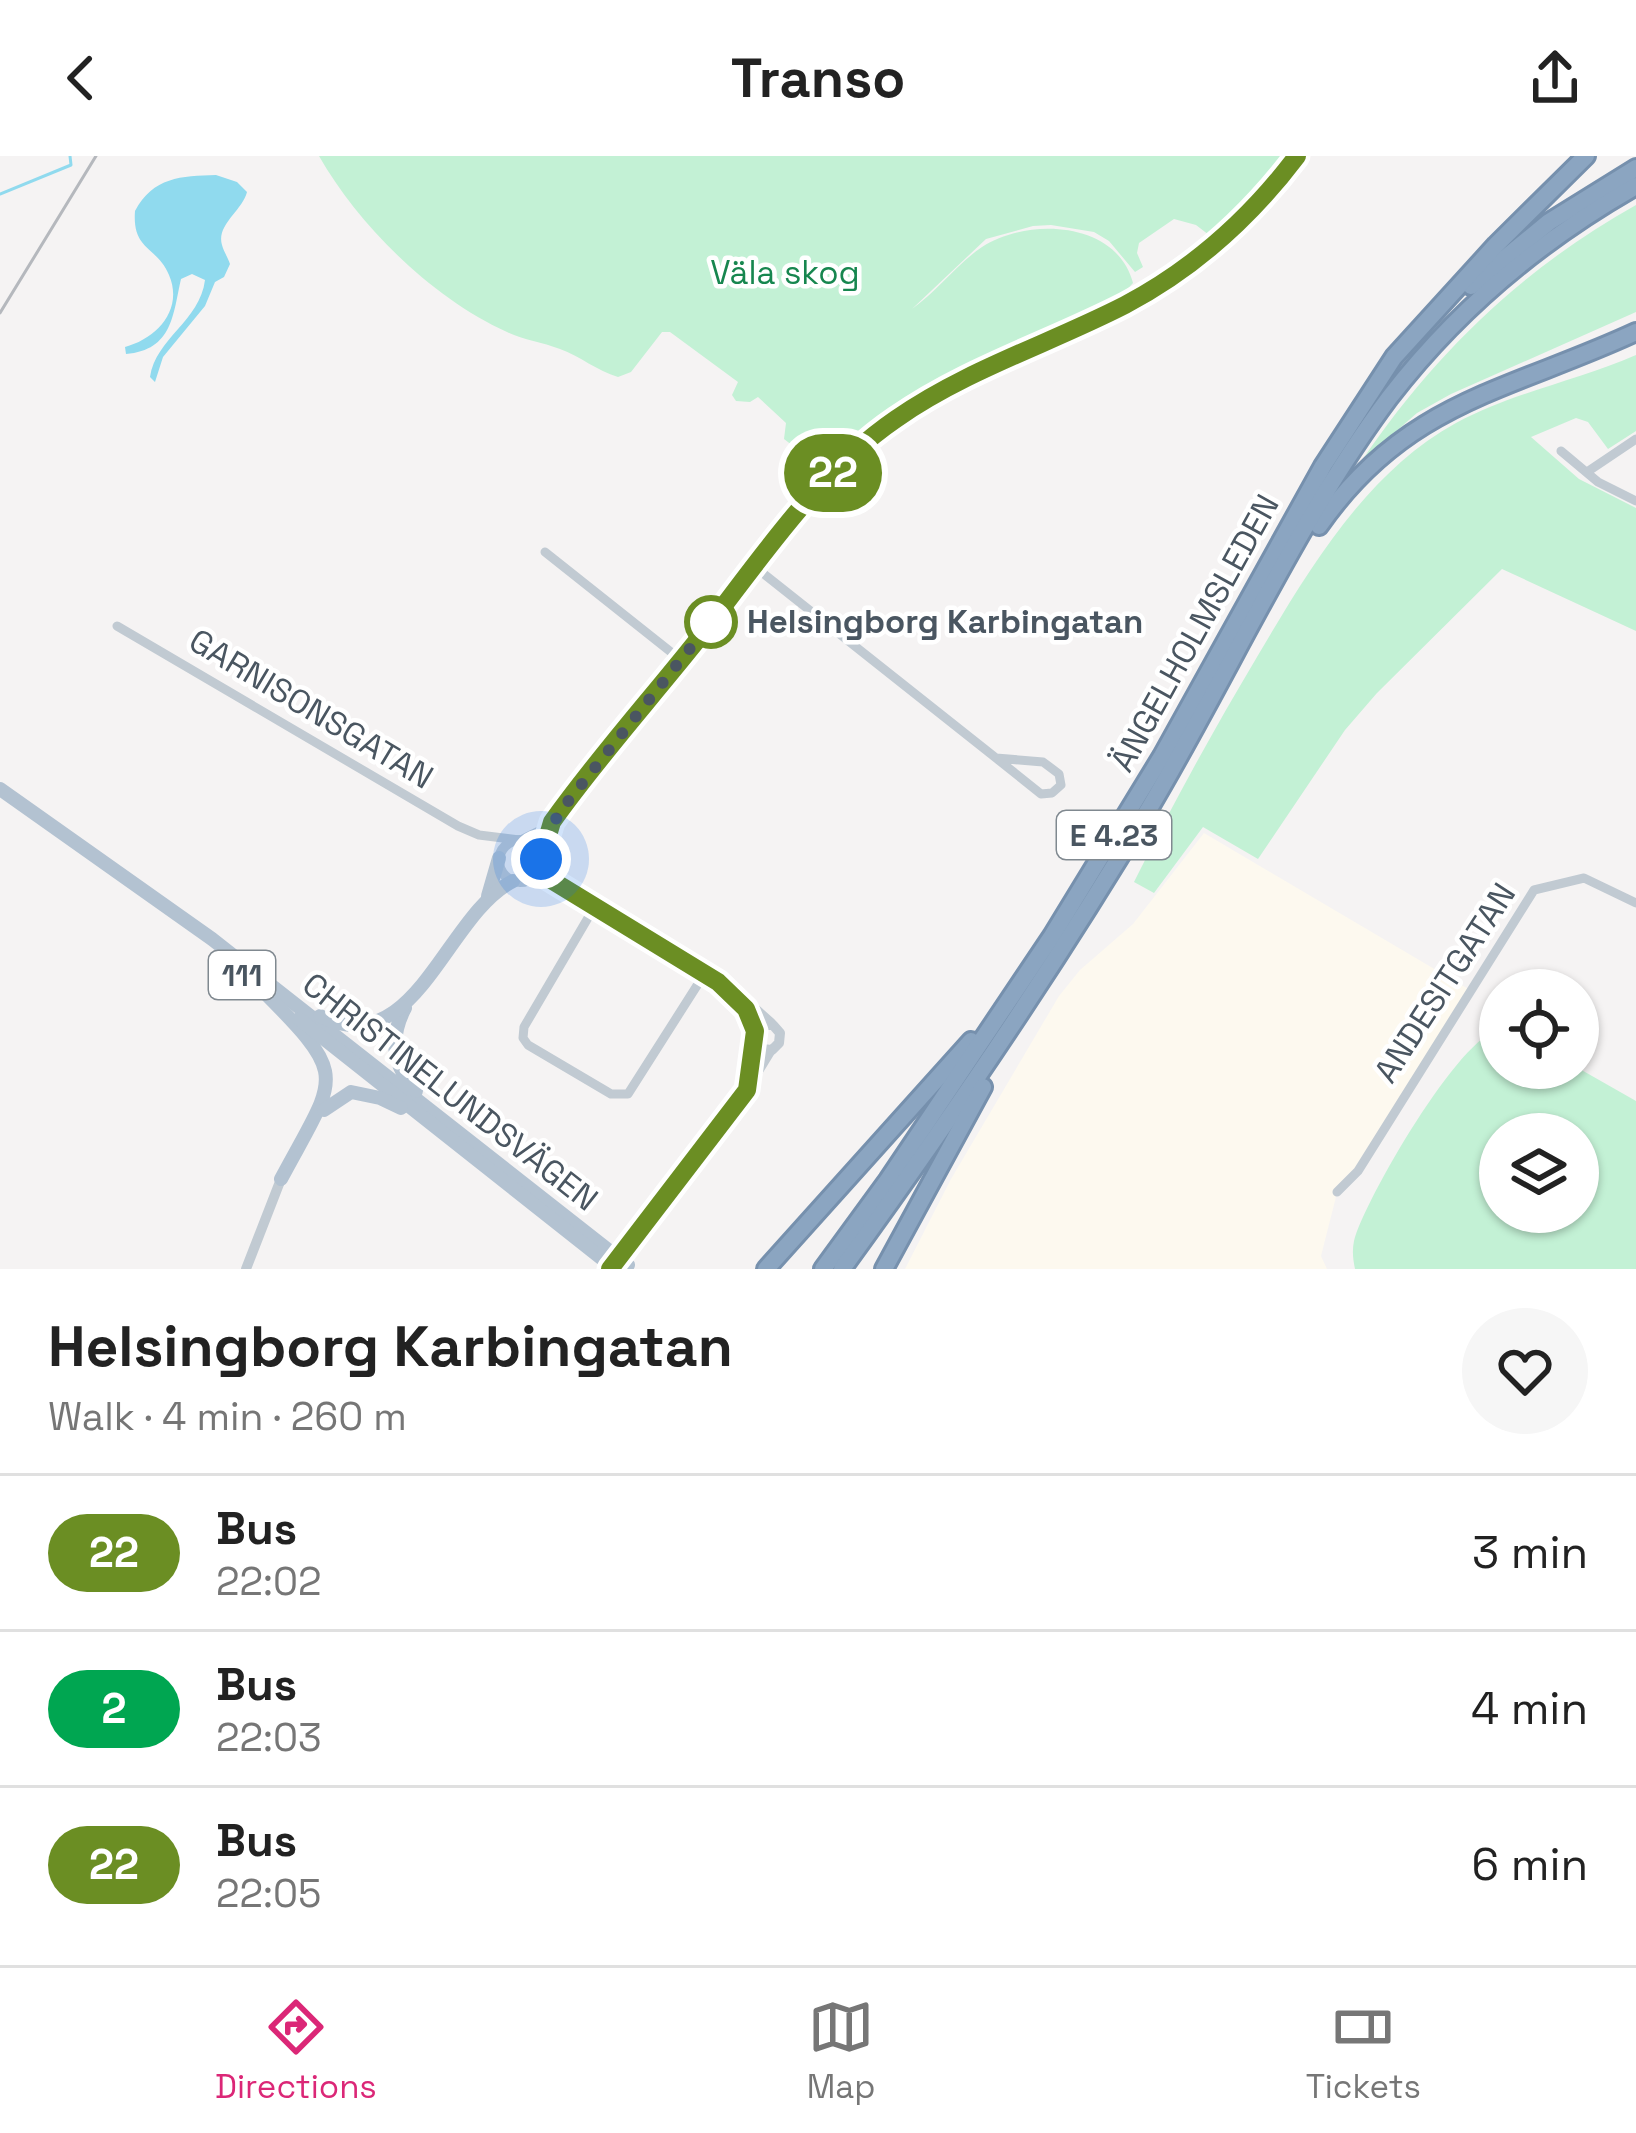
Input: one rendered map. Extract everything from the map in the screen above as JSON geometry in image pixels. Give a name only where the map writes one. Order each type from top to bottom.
[{"type":"highway","points":[[1378,384],[1428,317],[1586,156]]},
{"type":"highway","name":"E 4.23","points":[[1378,384],[1501,259],[1549,222],[1636,168]]},
{"type":"highway","name":"E 4.23","points":[[1282,574],[1354,450],[1442,336],[1534,252],[1636,186]]},
{"type":"highway","points":[[1282,574],[1363,472],[1415,429],[1481,392],[1636,332]]},
{"type":"highway","name":"ÄNGELHOLMSLEDEN","points":[[823,1269],[1019,986],[1151,774],[1323,466],[1378,384]]},
{"type":"highway","name":"ÄNGELHOLMSLEDEN","points":[[842,1269],[1051,966],[1164,784],[1282,574]]},
{"type":"highway","points":[[884,1269],[1035,1003],[1051,966]]},
{"type":"highway","points":[[766,1269],[1019,986]]},
{"type":"main road","name":"CHRISTINELUNDSVÄGEN","points":[[0,789],[242,963],[459,1132],[617,1264]]},
{"type":"main road","name":"CHRISTINELUNDSVÄGEN","points":[[0,800],[116,880],[617,1264]]},
{"type":"main road","points":[[486,901],[499,857]]},
{"type":"main road","points":[[242,963],[316,1014],[342,1025],[383,1021],[413,994],[486,901],[516,881]]},
{"type":"main road","points":[[262,990],[322,1056],[327,1086],[316,1118],[281,1179]]},
{"type":"main road","points":[[413,994],[395,1031],[396,1058],[410,1084],[459,1132]]},
{"type":"main road","points":[[316,1118],[344,1094],[369,1094],[401,1108],[478,1160]]},
{"type":"street","points":[[578,896],[503,874],[499,857],[504,847],[541,833],[552,822],[826,480],[887,425],[961,380],[1159,285],[1246,216],[1297,156]]},
{"type":"street","points":[[1587,472],[1636,440]]},
{"type":"street","points":[[1561,451],[1605,486],[1636,501]]},
{"type":"street","points":[[545,552],[681,660]]},
{"type":"street","points":[[754,567],[1041,794],[1052,793],[1060,785],[1059,774],[1047,764],[996,758]]},
{"type":"street","name":"GARNISONSGATAN","points":[[117,626],[435,813],[479,835],[520,840]]},
{"type":"street","points":[[516,881],[533,878],[552,822]]},
{"type":"street","name":"GARNISONSGATAN","points":[[479,835],[499,857]]},
{"type":"street","points":[[520,840],[534,846],[548,878],[742,996],[781,1038],[617,1264]]},
{"type":"street","name":"ANDESITGATAN","points":[[1337,1192],[1358,1171],[1534,890],[1584,878],[1636,903]]},
{"type":"street","points":[[595,906],[524,1027],[528,1045],[610,1094],[628,1094],[705,973]]},
{"type":"street","points":[[727,989],[750,1014],[761,1049],[772,1050]]},
{"type":"street","points":[[749,1086],[755,1036],[763,1024],[773,1025]]},
{"type":"street","points":[[246,1269],[281,1179]]},
{"type":"shaded area","points":[[1204,833],[1470,990],[1358,1171],[1337,1193],[1321,1256],[1327,1269],[905,1269],[951,1179],[1059,996],[1080,970],[1133,924]]},
{"type":"green space","name":"Väla skog","points":[[319,156],[1295,156],[1279,179],[1272,173],[1209,235],[1196,225],[1174,219],[1139,243],[1137,253],[1143,267],[1135,272],[1109,241],[1094,232],[1033,226],[986,239],[912,309],[982,247],[1023,231],[1069,230],[1090,236],[1124,262],[1133,283],[1120,297],[928,390],[824,469],[816,463],[802,463],[797,449],[784,439],[786,423],[758,397],[736,401],[732,395],[738,382],[670,332],[662,332],[631,372],[618,377],[479,318],[425,280],[376,233]]},
{"type":"green space","points":[[1636,205],[1636,312],[1451,394],[1417,413],[1361,462],[1418,386],[1483,317],[1555,257]]},
{"type":"green space","points":[[1636,355],[1636,431],[1608,449],[1588,422],[1576,418],[1531,437],[1579,479],[1636,508],[1636,631],[1502,569],[1345,730],[1258,859],[1203,827],[1154,893],[1134,882],[1276,624],[1318,558],[1366,496],[1423,444],[1456,423]]},
{"type":"green space","points":[[1479,1042],[1479,1089],[1599,1089],[1599,1080],[1636,1101],[1636,1269],[1355,1269],[1354,1241],[1376,1192],[1416,1122]]},
{"type":"water","points":[[216,175],[237,182],[247,192],[221,238],[230,264],[224,277],[215,282],[205,306],[163,357],[155,382],[150,377],[154,363],[195,307],[205,280],[192,274],[181,279],[162,338],[142,351],[126,354],[125,347],[147,337],[164,321],[173,300],[169,275],[137,234],[135,211],[159,185]]},
{"type":"waterway","points":[[0,194],[71,165],[70,156]]},
{"type":"railway","points":[[0,313],[96,156]]},
{"type":"bus line","name":"22","points":[[610,1269],[747,1090],[754,1064],[754,1022],[718,982],[548,878],[540,864],[552,822],[785,529],[851,455],[897,418],[945,389],[1159,285],[1246,216],[1297,156]]},
{"type":"place","name":"Helsingborg Karbingatan","points":[[711,622]]},
{"type":"route","points":[[541,859],[552,822],[711,622]]}]
